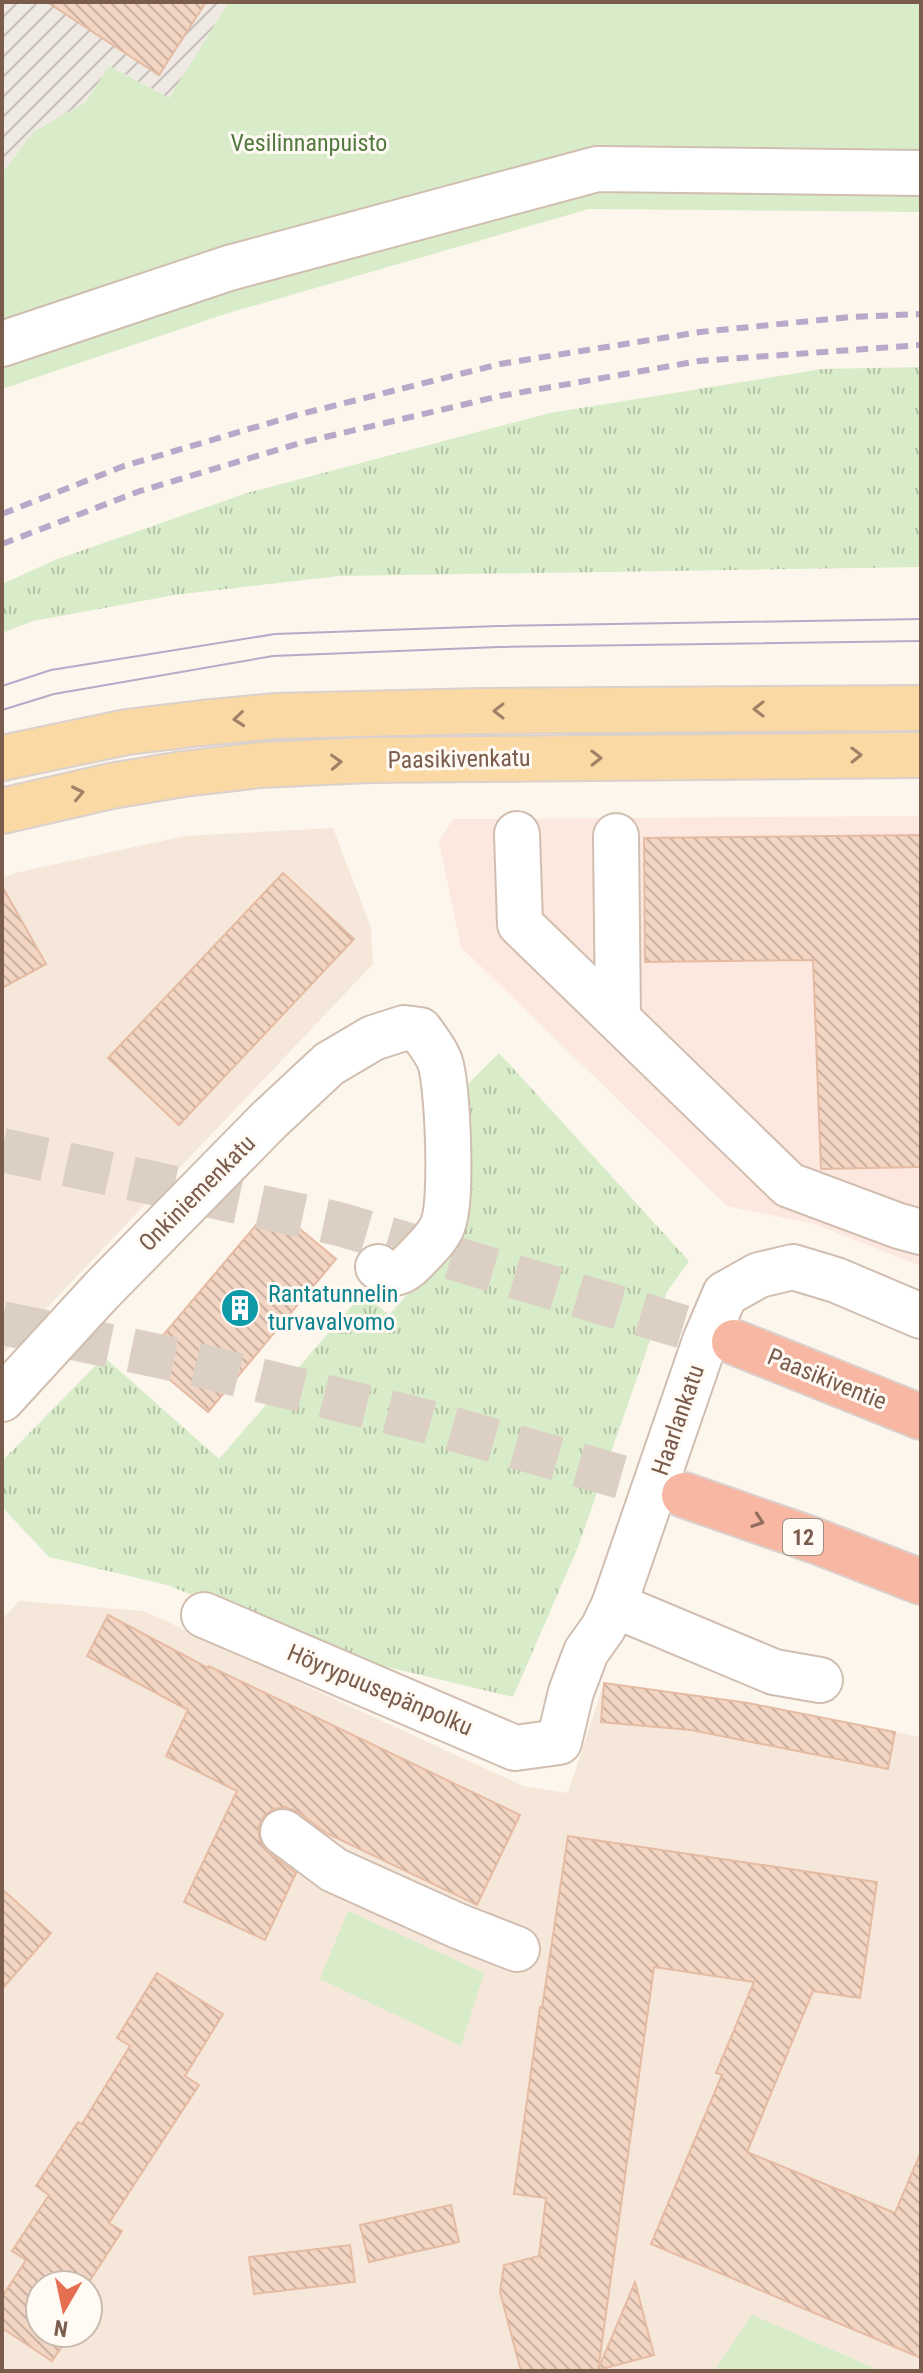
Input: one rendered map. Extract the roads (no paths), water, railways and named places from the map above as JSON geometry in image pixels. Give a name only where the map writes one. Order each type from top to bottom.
[{"type":"highway","name":"Paasikiventie","points":[[734,1342],[921,1417]]},
{"type":"highway","points":[[864,1393],[921,1406]]},
{"type":"highway","name":"12","points":[[684,1495],[921,1582]]},
{"type":"main road","name":"Paasikivenkatu","points":[[2,758],[127,732],[276,716],[483,711],[921,708]]},
{"type":"main road","name":"Paasikivenkatu","points":[[2,811],[111,786],[260,765],[369,760],[921,755]]},
{"type":"street","points":[[2,344],[229,268],[597,169],[921,173]]},
{"type":"street","points":[[517,834],[520,924],[789,1185],[921,1232]]},
{"type":"street","points":[[616,836],[618,1018]]},
{"type":"street","name":"Onkiniemenkatu","points":[[2,1399],[101,1291],[268,1121],[329,1064],[373,1038],[404,1028],[420,1030],[439,1058],[445,1086],[448,1199],[444,1223],[434,1240],[408,1268],[396,1274],[378,1267]]},
{"type":"street","name":"Haarlankatu","points":[[559,1742],[571,1692],[586,1652],[614,1605],[705,1341],[725,1294],[759,1275],[793,1267],[836,1280],[921,1316]]},
{"type":"street","points":[[614,1605],[774,1672],[820,1680]]},
{"type":"street","name":"Höyrypuusepänpolku","points":[[204,1615],[515,1748],[559,1742]]},
{"type":"street","points":[[283,1832],[334,1870],[517,1949]]},
{"type":"tunnel","points":[[2,1150],[339,1224],[734,1342]]},
{"type":"tunnel","points":[[2,1323],[182,1361],[429,1422],[684,1495]]},
{"type":"tram line","points":[[2,686],[51,670],[275,634],[498,626],[921,619]]},
{"type":"tram line","points":[[2,710],[54,694],[273,656],[499,647],[921,641]]},
{"type":"railway","points":[[2,514],[124,466],[293,416],[500,364],[700,332],[850,317],[921,314]]},
{"type":"railway","points":[[2,544],[140,491],[300,443],[500,396],[699,361],[921,345]]},
{"type":"place","name":"Rantatunnelin turvavalvomo","points":[[240,1308]]},
{"type":"park label","name":"Vesilinnanpuisto","points":[[309,143]]}]
